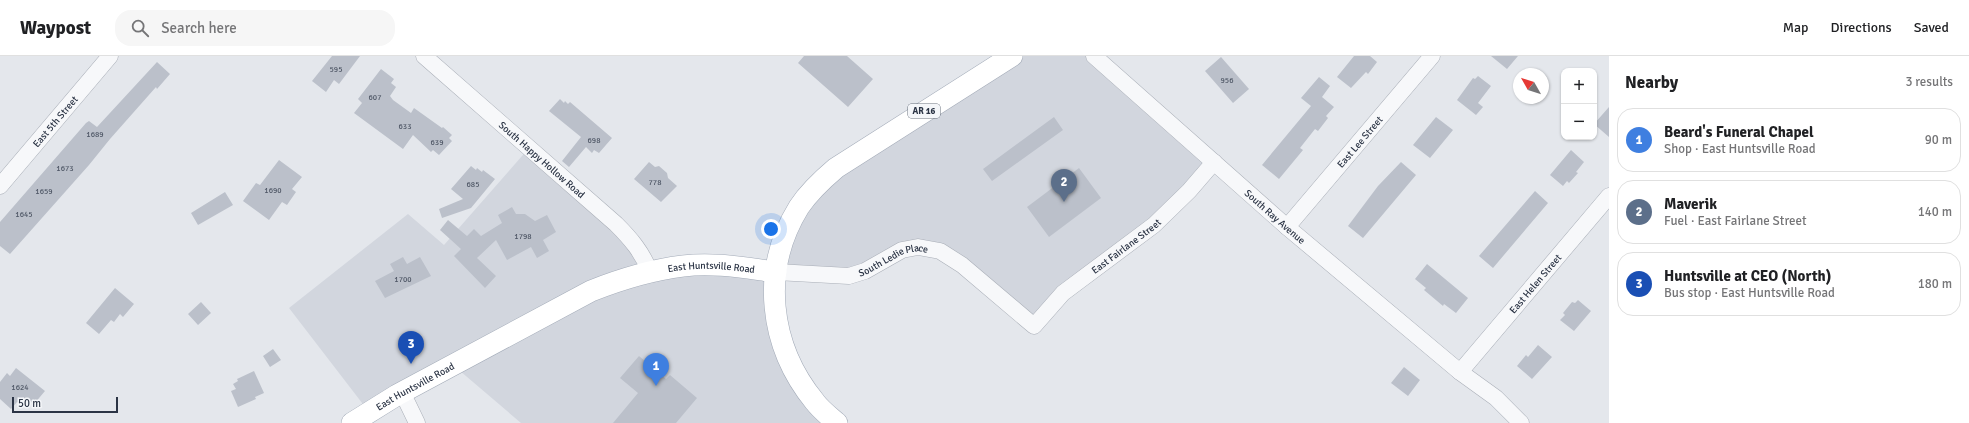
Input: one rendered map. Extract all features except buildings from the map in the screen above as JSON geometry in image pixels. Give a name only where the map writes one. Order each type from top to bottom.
[{"type":"main road","name":"AR 16","points":[[837,423],[815,403],[795,375],[784,350],[776,325],[774,300],[776,272],[785,234],[800,207],[821,180],[852,156],[1012,56]]},
{"type":"main road","name":"East Huntsville Road","points":[[352,423],[402,392],[591,292],[623,279],[650,272],[684,266],[724,265],[776,272]]},
{"type":"street","name":"East 5th Street","points":[[0,186],[110,56]]},
{"type":"street","name":"South Happy Hollow Road","points":[[424,56],[616,224],[634,242],[643,255],[650,272]]},
{"type":"street","name":"South Ray Avenue","points":[[1094,56],[1286,227],[1460,372],[1496,398],[1521,423]]},
{"type":"street","name":"East Lee Street","points":[[1286,227],[1432,56]]},
{"type":"street","name":"East Fairlane Street","points":[[1034,326],[1063,293],[1154,225],[1189,191],[1214,162]]},
{"type":"street","name":"East Helen Street","points":[[1460,372],[1609,196]]},
{"type":"street","name":"South Ledie Place","points":[[776,272],[849,276],[865,271],[902,250],[918,247],[940,251],[962,265],[1034,326]]},
{"type":"street","points":[[402,392],[417,423]]},
{"type":"shaded area","points":[[1012,56],[1094,56],[1214,162],[1034,326],[962,265],[918,247],[865,271],[776,272],[821,181]]},
{"type":"shaded area","points":[[529,148],[616,224],[650,272],[776,272],[776,325],[837,423],[521,423],[453,365],[369,412],[289,308],[408,214],[444,245]]},
{"type":"place","name":"Maverik","points":[[1064,202]]},
{"type":"place","name":"Huntsville at CEO (North)","points":[[411,364]]},
{"type":"place","name":"Beard's Funeral Chapel","points":[[656,386]]}]
